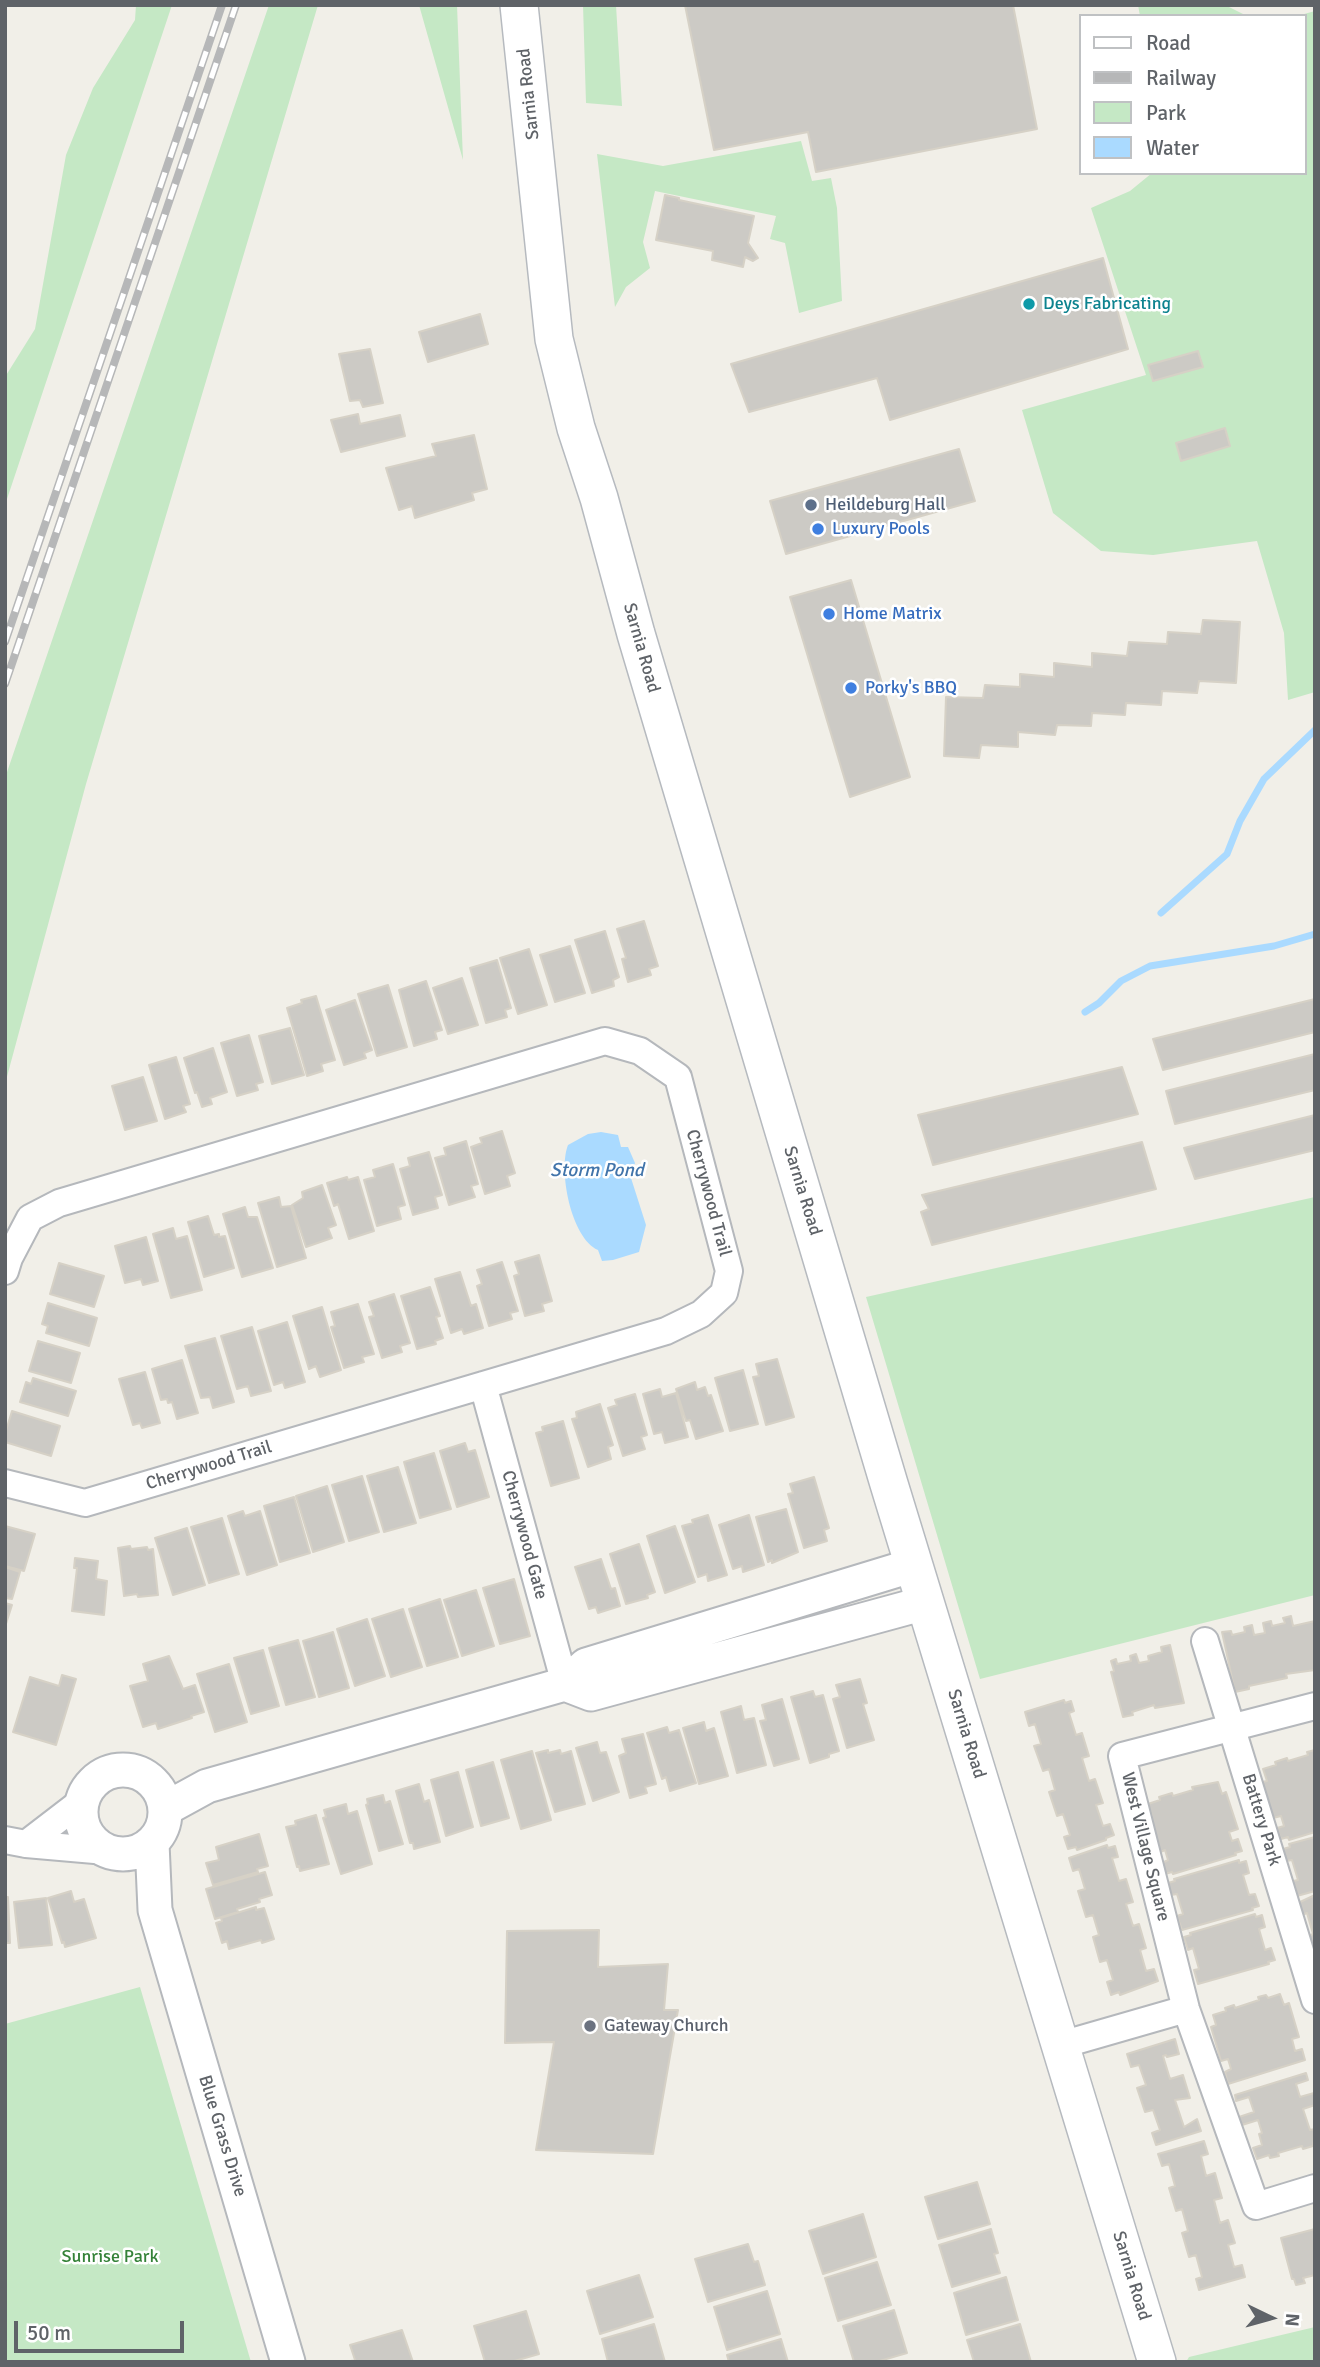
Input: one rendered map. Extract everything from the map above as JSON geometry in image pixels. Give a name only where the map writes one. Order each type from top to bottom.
[{"type":"main road","name":"Sarnia Road","points":[[519,5],[554,340],[576,428],[599,498],[636,634],[925,1603],[1157,2362]]},
{"type":"street","name":"Cherrywood Trail","points":[[5,1271],[30,1218],[59,1203],[605,1041],[640,1051],[678,1077],[729,1271],[724,1293],[701,1314],[666,1331],[85,1503],[5,1483]]},
{"type":"street","name":"Cherrywood Gate","points":[[483,1385],[565,1684]]},
{"type":"street","points":[[159,1797],[207,1786],[565,1684],[586,1665],[914,1565]]},
{"type":"street","points":[[565,1684],[591,1694],[925,1603]]},
{"type":"street","name":"Battery Park","points":[[1205,1641],[1315,2000]]},
{"type":"street","name":"West Village Square","points":[[1315,1706],[1122,1756],[1186,2009],[1256,2206],[1315,2188]]},
{"type":"street","points":[[16,1842],[111,1852],[136,1852],[152,1843],[162,1827],[159,1797],[147,1777],[131,1770],[112,1771],[99,1777],[88,1788],[82,1801],[81,1816],[85,1830],[94,1842],[111,1852]]},
{"type":"street","points":[[16,1842],[82,1801]]},
{"type":"street","name":"Blue Grass Drive","points":[[152,1843],[155,1910],[288,2362]]},
{"type":"street","name":"Blue Grass Drive","points":[[111,1852],[155,1910]]},
{"type":"street","points":[[1061,2045],[1186,2009]]},
{"type":"green space","points":[[136,5],[172,5],[5,505],[5,377],[35,329],[66,155],[93,88],[135,20]]},
{"type":"green space","points":[[269,5],[318,5],[86,784],[5,1084],[5,778]]},
{"type":"green space","points":[[419,5],[457,5],[463,160]]},
{"type":"green space","points":[[583,5],[616,5],[622,106],[586,103]]},
{"type":"green space","points":[[1138,5],[1225,5],[1243,14],[1140,14]]},
{"type":"green space","points":[[1315,11],[1315,692],[1288,700],[1284,633],[1257,541],[1153,555],[1101,551],[1053,513],[1022,410],[1146,375],[1091,208],[1130,191],[1150,175],[1306,175],[1304,14]]},
{"type":"green space","points":[[801,141],[812,181],[831,178],[837,208],[842,301],[799,313],[785,243],[770,239],[776,216],[655,191],[643,242],[650,268],[626,287],[615,307],[597,154],[663,166]]},
{"type":"green space","points":[[1315,1197],[1315,1595],[980,1679],[866,1297]]},
{"type":"green space","name":"Sunrise Park","points":[[140,1987],[251,2362],[5,2362],[5,2024]]},
{"type":"green space","points":[[1315,2327],[1315,2362],[1186,2362],[1189,2357]]},
{"type":"water","name":"Storm Pond","points":[[601,1132],[618,1135],[621,1147],[628,1147],[635,1163],[631,1178],[646,1225],[639,1252],[602,1261],[598,1250],[589,1243],[574,1218],[565,1170],[568,1145],[588,1134]]},
{"type":"building","points":[[685,5],[1013,5],[1037,129],[816,172],[808,132],[714,150]]},
{"type":"building","points":[[665,195],[754,216],[748,243],[758,258],[753,261],[745,257],[743,267],[712,260],[713,251],[656,240]]},
{"type":"building","name":"Deys Fabricating","points":[[1103,258],[1128,349],[890,420],[877,378],[749,412],[731,364]]},
{"type":"building","points":[[480,314],[488,344],[428,362],[419,332]]},
{"type":"building","points":[[370,349],[383,403],[363,407],[360,400],[350,401],[339,354]]},
{"type":"building","points":[[1198,351],[1203,367],[1153,381],[1148,365]]},
{"type":"building","points":[[358,414],[360,424],[400,415],[405,436],[341,452],[331,420]]},
{"type":"building","points":[[1225,428],[1230,446],[1181,461],[1176,443]]},
{"type":"building","points":[[474,435],[487,489],[472,493],[474,500],[415,518],[412,506],[399,510],[386,468],[436,456],[432,444]]},
{"type":"building","points":[[959,449],[975,501],[786,554],[770,501]]},
{"type":"building","points":[[851,580],[910,777],[850,797],[790,597]]},
{"type":"building","points":[[1203,620],[1240,622],[1236,683],[1199,681],[1197,693],[1162,691],[1161,705],[1126,703],[1125,715],[1092,713],[1091,726],[1057,725],[1055,735],[1018,732],[1018,747],[981,745],[979,758],[944,756],[946,697],[983,698],[985,685],[1020,687],[1020,674],[1054,677],[1054,663],[1092,667],[1092,653],[1127,656],[1129,642],[1167,644],[1168,632],[1201,634]]},
{"type":"building","points":[[644,921],[658,966],[649,969],[651,975],[628,982],[622,959],[626,958],[617,929]]},
{"type":"building","points":[[605,931],[619,977],[613,980],[614,986],[592,993],[575,940]]},
{"type":"building","points":[[570,946],[585,993],[555,1002],[540,955]]},
{"type":"building","points":[[529,949],[547,1005],[518,1014],[500,958]]},
{"type":"building","points":[[497,960],[511,1008],[505,1010],[507,1017],[486,1023],[470,968]]},
{"type":"building","points":[[462,978],[478,1025],[448,1034],[433,988]]},
{"type":"building","points":[[426,981],[442,1030],[435,1032],[437,1039],[414,1046],[399,990]]},
{"type":"building","points":[[388,985],[407,1047],[377,1056],[358,994]]},
{"type":"building","points":[[316,996],[335,1060],[321,1064],[323,1071],[307,1076],[287,1008]]},
{"type":"building","points":[[1315,999],[1315,1032],[1163,1070],[1153,1039]]},
{"type":"building","points":[[355,1000],[372,1050],[364,1053],[366,1058],[344,1065],[326,1010]]},
{"type":"building","points":[[290,1028],[304,1075],[272,1084],[259,1036]]},
{"type":"building","points":[[249,1035],[263,1082],[256,1084],[258,1090],[237,1096],[221,1043]]},
{"type":"building","points":[[213,1048],[227,1092],[210,1098],[212,1104],[202,1107],[184,1058]]},
{"type":"building","points":[[1315,1054],[1315,1090],[1175,1124],[1166,1091]]},
{"type":"building","points":[[176,1057],[190,1104],[183,1106],[186,1112],[165,1119],[149,1065]]},
{"type":"building","points":[[1122,1067],[1138,1114],[933,1165],[918,1115]]},
{"type":"building","points":[[143,1077],[157,1121],[125,1130],[112,1086]]},
{"type":"building","points":[[1315,1115],[1315,1150],[1195,1179],[1184,1148]]},
{"type":"building","points":[[502,1131],[515,1173],[507,1176],[510,1186],[485,1194],[471,1147],[482,1143],[480,1138]]},
{"type":"building","points":[[466,1141],[478,1184],[471,1186],[475,1197],[449,1205],[435,1158],[446,1155],[444,1148]]},
{"type":"building","points":[[1142,1142],[1156,1189],[932,1245],[921,1212],[929,1209],[922,1195]]},
{"type":"building","points":[[429,1152],[442,1195],[435,1197],[438,1208],[413,1215],[400,1169],[410,1166],[408,1158]]},
{"type":"building","points":[[393,1164],[405,1205],[398,1207],[401,1219],[377,1226],[364,1180],[375,1177],[373,1170]]},
{"type":"building","points":[[347,1177],[348,1180],[358,1177],[374,1231],[349,1239],[338,1204],[334,1206],[327,1183]]},
{"type":"building","points":[[322,1185],[336,1225],[328,1228],[332,1238],[306,1247],[292,1205],[303,1198],[302,1192]]},
{"type":"building","points":[[279,1197],[281,1207],[291,1206],[306,1258],[277,1267],[258,1203]]},
{"type":"building","points":[[245,1207],[248,1217],[257,1217],[273,1268],[242,1277],[223,1214]]},
{"type":"building","points":[[208,1216],[214,1235],[225,1236],[234,1268],[204,1277],[188,1222]]},
{"type":"building","points":[[173,1228],[176,1239],[187,1236],[202,1290],[171,1298],[153,1234]]},
{"type":"building","points":[[146,1237],[158,1281],[143,1285],[141,1279],[125,1283],[115,1246]]},
{"type":"building","points":[[539,1255],[552,1301],[542,1304],[544,1311],[525,1316],[514,1276],[519,1274],[515,1262]]},
{"type":"building","points":[[502,1262],[518,1311],[510,1313],[512,1319],[489,1326],[477,1286],[482,1284],[477,1270]]},
{"type":"building","points":[[59,1263],[104,1276],[94,1307],[50,1294]]},
{"type":"building","points":[[460,1272],[471,1306],[476,1304],[483,1328],[464,1334],[462,1329],[451,1333],[435,1279]]},
{"type":"building","points":[[430,1287],[440,1316],[436,1317],[443,1338],[435,1341],[436,1344],[417,1349],[401,1296]]},
{"type":"building","points":[[394,1294],[410,1343],[400,1346],[402,1352],[382,1358],[369,1317],[374,1316],[369,1302]]},
{"type":"building","points":[[48,1303],[97,1318],[89,1346],[46,1333],[48,1326],[42,1324]]},
{"type":"building","points":[[358,1304],[374,1354],[362,1357],[364,1362],[344,1368],[331,1327],[335,1326],[331,1312]]},
{"type":"building","points":[[322,1307],[341,1370],[320,1377],[316,1366],[309,1369],[293,1316]]},
{"type":"building","points":[[287,1322],[305,1382],[285,1388],[283,1382],[274,1385],[258,1331]]},
{"type":"building","points":[[252,1327],[271,1391],[251,1396],[248,1386],[237,1389],[221,1336]]},
{"type":"building","points":[[215,1338],[234,1402],[213,1408],[210,1397],[201,1398],[185,1346]]},
{"type":"building","points":[[38,1341],[80,1353],[71,1383],[29,1371]]},
{"type":"building","points":[[777,1359],[794,1417],[766,1425],[753,1377],[759,1376],[756,1364]]},
{"type":"building","points":[[182,1360],[198,1413],[177,1419],[172,1402],[161,1400],[152,1369]]},
{"type":"building","points":[[743,1370],[758,1424],[730,1431],[715,1378]]},
{"type":"building","points":[[145,1372],[160,1423],[142,1428],[140,1423],[133,1425],[119,1379]]},
{"type":"building","points":[[33,1378],[76,1391],[68,1416],[20,1402],[26,1382],[31,1384]]},
{"type":"building","points":[[695,1382],[697,1390],[705,1387],[708,1396],[711,1395],[723,1431],[696,1439],[690,1420],[686,1421],[676,1389]]},
{"type":"building","points":[[660,1389],[662,1397],[676,1393],[688,1437],[665,1443],[662,1432],[654,1434],[643,1394]]},
{"type":"building","points":[[635,1394],[647,1435],[641,1437],[645,1449],[623,1456],[608,1408],[617,1405],[615,1400]]},
{"type":"building","points":[[600,1404],[613,1445],[608,1447],[611,1459],[588,1467],[572,1419],[577,1418],[576,1412]]},
{"type":"building","points":[[12,1411],[60,1426],[51,1456],[5,1442]]},
{"type":"building","points":[[563,1421],[579,1478],[551,1486],[536,1433],[543,1431],[542,1427]]},
{"type":"building","points":[[465,1443],[468,1452],[475,1450],[489,1497],[457,1507],[440,1451]]},
{"type":"building","points":[[434,1453],[451,1509],[420,1518],[404,1462]]},
{"type":"building","points":[[398,1467],[416,1523],[384,1532],[367,1476]]},
{"type":"building","points":[[362,1476],[379,1532],[349,1541],[332,1485]]},
{"type":"building","points":[[814,1477],[829,1528],[824,1530],[827,1541],[804,1548],[788,1494],[793,1493],[790,1484]]},
{"type":"building","points":[[327,1486],[344,1542],[313,1552],[296,1496]]},
{"type":"building","points":[[294,1497],[310,1553],[280,1562],[264,1506]]},
{"type":"building","points":[[786,1509],[798,1552],[772,1563],[772,1560],[768,1562],[756,1517]]},
{"type":"building","points":[[243,1511],[245,1516],[260,1511],[277,1565],[247,1575],[228,1516]]},
{"type":"building","points":[[708,1515],[727,1575],[708,1581],[707,1574],[698,1577],[682,1526]]},
{"type":"building","points":[[749,1515],[764,1565],[743,1572],[742,1566],[733,1569],[719,1525]]},
{"type":"building","points":[[222,1518],[239,1574],[209,1583],[191,1527]]},
{"type":"building","points":[[5,1526],[35,1534],[24,1571],[5,1566]]},
{"type":"building","points":[[675,1526],[695,1582],[665,1593],[647,1536]]},
{"type":"building","points":[[187,1528],[205,1585],[173,1595],[155,1538]]},
{"type":"building","points":[[639,1544],[655,1592],[647,1595],[648,1598],[626,1604],[610,1554]]},
{"type":"building","points":[[130,1546],[131,1549],[153,1549],[158,1595],[124,1596],[118,1548]]},
{"type":"building","points":[[75,1558],[98,1561],[96,1579],[107,1581],[104,1615],[72,1611],[77,1568],[74,1568]]},
{"type":"building","points":[[601,1559],[611,1589],[615,1588],[620,1606],[598,1613],[596,1607],[589,1609],[575,1567]]},
{"type":"building","points":[[5,1567],[20,1572],[12,1599],[5,1598]]},
{"type":"building","points":[[514,1579],[530,1636],[500,1644],[483,1588]]},
{"type":"building","points":[[476,1590],[494,1646],[462,1656],[444,1600]]},
{"type":"building","points":[[440,1599],[458,1657],[427,1666],[409,1609]]},
{"type":"building","points":[[5,1603],[12,1605],[5,1627]]},
{"type":"building","points":[[403,1609],[422,1667],[391,1677],[372,1619]]},
{"type":"building","points":[[1291,1616],[1293,1626],[1315,1621],[1315,1670],[1286,1674],[1287,1678],[1249,1686],[1249,1689],[1235,1692],[1222,1632],[1231,1631],[1232,1635],[1245,1632],[1244,1627],[1252,1625],[1254,1635],[1265,1633],[1263,1623],[1271,1621],[1272,1626],[1285,1623],[1283,1618]]},
{"type":"building","points":[[367,1619],[385,1676],[355,1686],[337,1629]]},
{"type":"building","points":[[333,1632],[349,1688],[319,1697],[303,1641]]},
{"type":"building","points":[[298,1640],[315,1697],[286,1705],[269,1648]]},
{"type":"building","points":[[1170,1645],[1184,1703],[1155,1708],[1154,1705],[1123,1717],[1111,1672],[1114,1671],[1111,1661],[1116,1659],[1117,1664],[1131,1661],[1130,1656],[1136,1654],[1139,1663],[1149,1661],[1148,1656],[1162,1652],[1161,1647]]},
{"type":"building","points":[[263,1650],[279,1706],[251,1714],[234,1658]]},
{"type":"building","points":[[169,1656],[183,1689],[195,1685],[204,1712],[158,1729],[156,1723],[143,1727],[130,1686],[148,1681],[143,1664]]},
{"type":"building","points":[[229,1664],[247,1722],[215,1732],[197,1674]]},
{"type":"building","points":[[62,1675],[76,1679],[56,1745],[13,1732],[30,1677],[59,1686]]},
{"type":"building","points":[[860,1679],[867,1703],[863,1704],[874,1740],[847,1748],[833,1699],[840,1697],[836,1685]]},
{"type":"building","points":[[813,1691],[815,1697],[823,1695],[839,1751],[810,1763],[791,1697]]},
{"type":"building","points":[[782,1699],[799,1759],[774,1766],[760,1721],[766,1720],[762,1705]]},
{"type":"building","points":[[1064,1700],[1065,1703],[1071,1701],[1074,1711],[1069,1713],[1076,1735],[1082,1733],[1089,1756],[1082,1758],[1089,1781],[1095,1779],[1103,1803],[1096,1805],[1103,1826],[1110,1824],[1114,1835],[1077,1850],[1076,1847],[1068,1849],[1064,1837],[1070,1835],[1063,1814],[1057,1816],[1049,1792],[1055,1790],[1049,1769],[1043,1771],[1034,1746],[1041,1744],[1035,1724],[1029,1726],[1025,1712]]},
{"type":"building","points":[[741,1706],[744,1720],[754,1718],[766,1765],[737,1773],[721,1712]]},
{"type":"building","points":[[704,1722],[706,1731],[714,1728],[728,1776],[699,1784],[683,1728]]},
{"type":"building","points":[[667,1727],[669,1733],[679,1730],[696,1783],[670,1791],[666,1777],[662,1779],[647,1733]]},
{"type":"building","points":[[643,1734],[656,1784],[645,1787],[647,1793],[630,1798],[619,1756],[626,1753],[622,1739]]},
{"type":"building","points":[[597,1742],[600,1753],[606,1752],[619,1792],[593,1801],[576,1748]]},
{"type":"building","points":[[548,1750],[548,1753],[560,1750],[561,1754],[571,1751],[585,1804],[555,1812],[536,1753]]},
{"type":"building","points":[[1315,1750],[1315,1832],[1289,1840],[1288,1837],[1281,1839],[1277,1828],[1284,1826],[1281,1816],[1273,1818],[1262,1782],[1267,1781],[1263,1769],[1276,1765],[1275,1762],[1308,1755],[1307,1752]]},
{"type":"building","points":[[532,1751],[551,1820],[521,1829],[501,1760]]},
{"type":"building","points":[[493,1762],[509,1818],[481,1826],[466,1770]]},
{"type":"building","points":[[458,1772],[473,1827],[446,1836],[431,1780]]},
{"type":"building","points":[[1218,1782],[1222,1794],[1226,1792],[1238,1829],[1229,1832],[1232,1841],[1238,1839],[1242,1851],[1173,1874],[1165,1874],[1162,1863],[1168,1860],[1165,1850],[1158,1853],[1147,1817],[1152,1816],[1148,1804],[1160,1800],[1159,1797],[1172,1793],[1173,1796],[1193,1790],[1192,1787]]},
{"type":"building","points":[[419,1784],[424,1802],[429,1800],[440,1842],[414,1849],[396,1791]]},
{"type":"building","points":[[383,1795],[385,1803],[390,1801],[403,1844],[379,1851],[366,1805],[367,1799]]},
{"type":"building","points":[[346,1804],[348,1814],[357,1811],[372,1864],[341,1874],[323,1818],[326,1817],[324,1810]]},
{"type":"building","points":[[316,1815],[329,1864],[300,1871],[286,1827],[296,1825],[295,1821]]},
{"type":"building","points":[[259,1834],[268,1866],[257,1869],[258,1872],[213,1885],[206,1863],[219,1860],[216,1847]]},
{"type":"building","points":[[1315,1837],[1315,1891],[1297,1896],[1293,1881],[1298,1880],[1292,1860],[1286,1861],[1283,1849],[1290,1847],[1289,1844]]},
{"type":"building","points":[[1107,1845],[1108,1848],[1115,1846],[1118,1857],[1112,1858],[1119,1881],[1126,1879],[1133,1902],[1126,1904],[1133,1926],[1139,1924],[1146,1948],[1140,1950],[1146,1971],[1154,1969],[1158,1981],[1120,1995],[1119,1992],[1111,1995],[1107,1982],[1113,1980],[1107,1960],[1100,1962],[1093,1937],[1099,1935],[1093,1915],[1086,1917],[1078,1891],[1085,1889],[1079,1869],[1073,1871],[1069,1858]]},
{"type":"building","points":[[1239,1860],[1239,1863],[1246,1861],[1249,1873],[1243,1875],[1249,1895],[1255,1894],[1259,1906],[1182,1930],[1177,1916],[1183,1914],[1177,1894],[1171,1895],[1168,1883]]},
{"type":"building","points":[[265,1872],[272,1895],[237,1909],[238,1912],[215,1919],[206,1889]]},
{"type":"building","points":[[71,1891],[74,1902],[84,1899],[96,1938],[65,1947],[48,1898]]},
{"type":"building","points":[[1315,1895],[1315,1949],[1312,1950],[1308,1936],[1313,1934],[1307,1913],[1302,1915],[1298,1903]]},
{"type":"building","points":[[5,1897],[8,1897],[10,1943],[5,1943]]},
{"type":"building","points":[[46,1898],[52,1945],[19,1948],[14,1902]]},
{"type":"building","points":[[256,1907],[256,1910],[264,1908],[274,1939],[229,1949],[227,1941],[222,1943],[216,1923],[222,1921],[221,1918]]},
{"type":"building","points":[[1255,1914],[1256,1917],[1262,1915],[1265,1927],[1259,1929],[1265,1950],[1271,1948],[1275,1960],[1198,1984],[1194,1970],[1199,1969],[1193,1948],[1188,1950],[1184,1937]]},
{"type":"building","name":"Gateway Church","points":[[599,1930],[598,1967],[668,1964],[664,2010],[678,2010],[653,2154],[536,2150],[554,2042],[505,2043],[507,1931]]},
{"type":"building","points":[[1280,1994],[1284,2005],[1289,2003],[1299,2037],[1292,2039],[1295,2051],[1302,2049],[1305,2060],[1228,2084],[1225,2072],[1231,2069],[1228,2059],[1221,2061],[1211,2027],[1216,2025],[1213,2015],[1234,2005],[1235,2008],[1259,2000],[1258,1997],[1266,1995],[1268,1998]]},
{"type":"building","points":[[1175,2039],[1179,2054],[1163,2056],[1170,2079],[1183,2075],[1190,2098],[1175,2100],[1184,2127],[1197,2119],[1201,2131],[1156,2145],[1152,2133],[1160,2130],[1153,2110],[1145,2112],[1137,2088],[1146,2085],[1139,2065],[1131,2067],[1127,2054]]},
{"type":"building","points":[[1306,2073],[1308,2080],[1296,2084],[1300,2097],[1314,2093],[1315,2095],[1315,2105],[1303,2109],[1310,2130],[1315,2129],[1313,2146],[1303,2149],[1302,2146],[1278,2153],[1279,2156],[1270,2158],[1269,2155],[1257,2159],[1253,2148],[1262,2145],[1258,2120],[1242,2125],[1239,2117],[1254,2112],[1249,2097],[1236,2101],[1235,2095]]},
{"type":"building","points":[[1204,2141],[1208,2154],[1201,2156],[1206,2176],[1215,2173],[1222,2198],[1214,2200],[1220,2223],[1228,2220],[1235,2243],[1228,2245],[1234,2267],[1242,2265],[1245,2277],[1199,2290],[1196,2279],[1202,2277],[1196,2255],[1189,2257],[1182,2233],[1188,2231],[1182,2209],[1176,2211],[1169,2188],[1175,2186],[1169,2164],[1162,2166],[1158,2154]]},
{"type":"building","points":[[977,2182],[990,2224],[938,2239],[925,2197]]},
{"type":"building","points":[[863,2214],[876,2257],[823,2274],[809,2231]]},
{"type":"building","points":[[991,2229],[1000,2273],[952,2287],[939,2245]]},
{"type":"building","points":[[1315,2229],[1315,2275],[1303,2278],[1305,2283],[1296,2285],[1281,2238]]},
{"type":"building","points":[[748,2244],[754,2262],[758,2261],[765,2285],[708,2302],[695,2259]]},
{"type":"building","points":[[877,2262],[891,2305],[838,2321],[825,2278]]},
{"type":"building","points":[[639,2275],[653,2317],[600,2334],[587,2291]]},
{"type":"building","points":[[1006,2277],[1018,2320],[966,2335],[954,2293]]},
{"type":"building","points":[[767,2291],[780,2334],[727,2350],[714,2307]]},
{"type":"building","points":[[894,2310],[907,2353],[876,2362],[854,2362],[843,2326]]},
{"type":"building","points":[[526,2311],[539,2354],[511,2362],[485,2362],[474,2326]]},
{"type":"building","points":[[654,2324],[665,2362],[608,2362],[602,2339]]},
{"type":"building","points":[[1020,2324],[1031,2362],[974,2362],[967,2340]]},
{"type":"building","points":[[402,2330],[413,2362],[347,2362],[355,2360],[350,2345]]},
{"type":"building","points":[[781,2339],[788,2362],[729,2362],[727,2355]]},
{"type":"waterway","points":[[1161,913],[1227,854],[1240,821],[1264,779],[1315,730]]},
{"type":"waterway","points":[[1085,1012],[1099,1003],[1121,981],[1150,966],[1274,946],[1315,934]]},
{"type":"railway","points":[[5,642],[222,5]]},
{"type":"railway","points":[[5,684],[236,5]]},
{"type":"place","name":"Deys Fabricating","points":[[1029,304]]},
{"type":"place","name":"Heildeburg Hall","points":[[811,505]]},
{"type":"place","name":"Luxury Pools","points":[[818,529]]},
{"type":"place","name":"Home Matrix","points":[[829,614]]},
{"type":"place","name":"Porky's BBQ","points":[[851,688]]},
{"type":"place","name":"Gateway Church","points":[[590,2026]]}]
